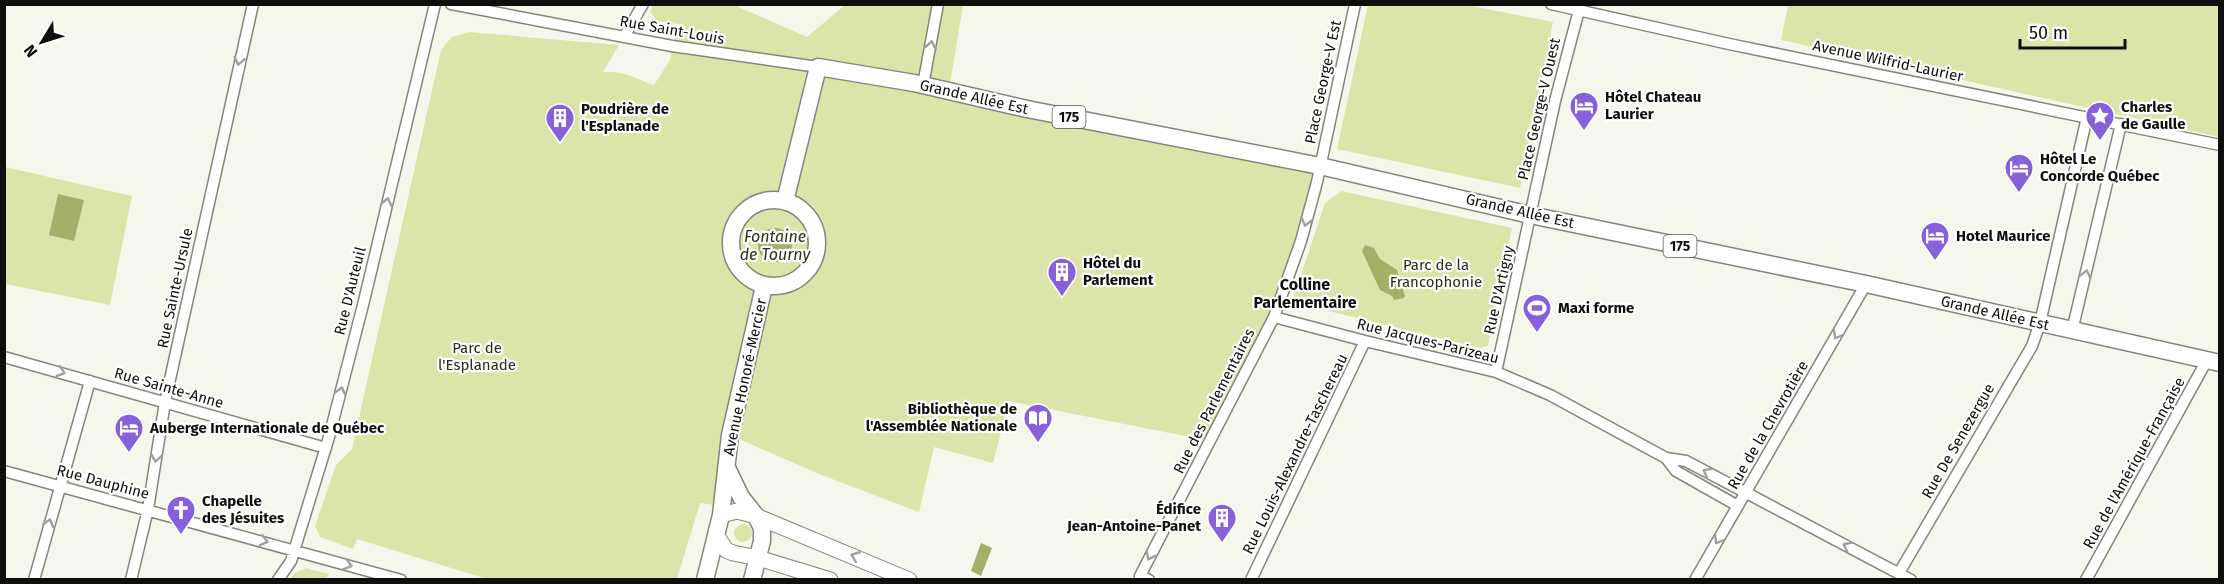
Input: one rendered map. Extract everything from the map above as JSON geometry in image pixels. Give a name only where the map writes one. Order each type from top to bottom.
[{"type":"main road","name":"Grande Allée Est","points":[[818,68],[923,85],[1027,109],[1320,166],[1530,214],[1866,284],[2213,362]]},
{"type":"main road","points":[[785,201],[818,68]]},
{"type":"main road","points":[[770,200],[785,201],[797,206],[808,215],[815,226],[818,239],[817,252],[812,266],[804,276],[792,284],[778,287],[764,286],[753,282],[743,274],[732,252],[731,235],[744,212],[756,204],[770,200]]},
{"type":"main road","name":"Avenue Honoré-Mercier","points":[[705,579],[721,515],[730,435],[764,286]]},
{"type":"main road","name":"Avenue Honoré-Mercier","points":[[727,468],[741,497],[762,528],[758,558],[752,579]]},
{"type":"main road","points":[[721,515],[737,511],[756,516],[909,579]]},
{"type":"main road","points":[[717,536],[726,550],[733,553],[830,579]]},
{"type":"street","name":"Rue Sainte-Ursule","points":[[131,579],[148,509],[165,402],[253,4]]},
{"type":"street","name":"Rue D'Auteuil","points":[[278,579],[291,561],[326,448],[364,301],[435,4]]},
{"type":"street","name":"Rue Saint-Louis","points":[[451,4],[681,48],[818,68]]},
{"type":"street","points":[[624,37],[644,4]]},
{"type":"street","points":[[923,85],[938,4]]},
{"type":"street","name":"Place George-V Est","points":[[1320,166],[1355,4]]},
{"type":"street","name":"Avenue Wilfrid-Laurier","points":[[1551,4],[1729,44],[2220,145]]},
{"type":"street","name":"Place George-V Ouest","points":[[1530,214],[1579,10]]},
{"type":"street","name":"Rue De Senezergue","points":[[1899,573],[2032,346],[2040,323],[2087,117]]},
{"type":"street","points":[[2072,331],[2121,124]]},
{"type":"street","name":"Rue des Parlementaires","points":[[1144,578],[1274,317],[1301,241],[1320,166]]},
{"type":"street","name":"Rue D'Artigny","points":[[1496,372],[1530,214]]},
{"type":"street","name":"Rue de la Chevrotière","points":[[1695,579],[1866,284]]},
{"type":"street","name":"Rue Jacques-Parizeau","points":[[1274,317],[1365,342],[1496,372],[1550,395],[1666,458],[1686,461],[1911,579]]},
{"type":"street","name":"Rue Louis-Alexandre-Taschereau","points":[[1251,579],[1365,342]]},
{"type":"street","name":"Rue Sainte-Anne","points":[[4,357],[326,448]]},
{"type":"street","name":"Rue de l'Amérique-Française","points":[[2086,579],[2213,362]]},
{"type":"street","points":[[34,579],[90,381]]},
{"type":"street","name":"Rue Jacques-Parizeau","points":[[1666,458],[1676,471],[1738,506]]},
{"type":"street","name":"Rue Dauphine","points":[[4,471],[295,549],[368,575],[401,579]]},
{"type":"green space","name":"Parc de l'Esplanade","points":[[653,5],[734,5],[807,37],[845,5],[963,5],[949,90],[1320,166],[1274,317],[1210,441],[1009,401],[993,463],[934,447],[919,512],[819,474],[730,435],[716,505],[700,503],[677,579],[487,579],[357,539],[353,549],[320,537],[315,526],[336,465],[352,449],[441,50],[452,37],[469,32],[619,45],[603,72],[623,74],[654,85],[670,60],[677,26],[684,25],[657,21],[650,12]]},
{"type":"green space","points":[[1368,5],[1467,5],[1553,22],[1520,188],[1337,149]]},
{"type":"green space","points":[[1788,5],[2219,5],[2219,137],[1781,40]]},
{"type":"green space","points":[[5,167],[132,196],[110,305],[5,284]]},
{"type":"green space","name":"Parc de la Francophonie","points":[[1341,191],[1512,228],[1488,346],[1480,348],[1292,302],[1325,203]]},
{"type":"green space","points":[[743,524],[749,527],[752,533],[749,539],[743,542],[737,539],[734,533],[737,527]]},
{"type":"green space","points":[[306,568],[329,574],[326,579],[290,579],[295,573]]},
{"type":"water","points":[[58,194],[84,200],[74,241],[49,235]]},
{"type":"water","name":"Fontaine de Tourny","points":[[775,228],[787,233],[792,245],[787,257],[775,262],[763,257],[758,245],[763,233]]},
{"type":"water","points":[[1365,245],[1374,248],[1380,259],[1397,270],[1404,298],[1394,300],[1392,296],[1380,290],[1362,251]]},
{"type":"water","points":[[981,543],[992,548],[981,576],[971,571]]},
{"type":"place","name":"Hôtel Chateau Laurier","points":[[1584,132]]},
{"type":"place","name":"Charles de Gaulle","points":[[2100,142]]},
{"type":"place","name":"Poudrière de l'Esplanade","points":[[560,144]]},
{"type":"place","name":"Hôtel Le Concorde Québec","points":[[2019,194]]},
{"type":"place","name":"Hotel Maurice","points":[[1935,262]]},
{"type":"place","name":"Hôtel du Parlement","points":[[1062,298]]},
{"type":"place","name":"Maxi forme","points":[[1537,334]]},
{"type":"place","name":"Bibliothèque de l'Assemblée Nationale","points":[[1038,444]]},
{"type":"place","name":"Auberge Internationale de Québec","points":[[129,454]]},
{"type":"place","name":"Chapelle des Jésuites","points":[[181,536]]},
{"type":"place","name":"Édifice Jean-Antoine-Panet","points":[[1222,544]]},
{"type":"district","name":"Colline Parlementaire","points":[[1305,293]]}]
